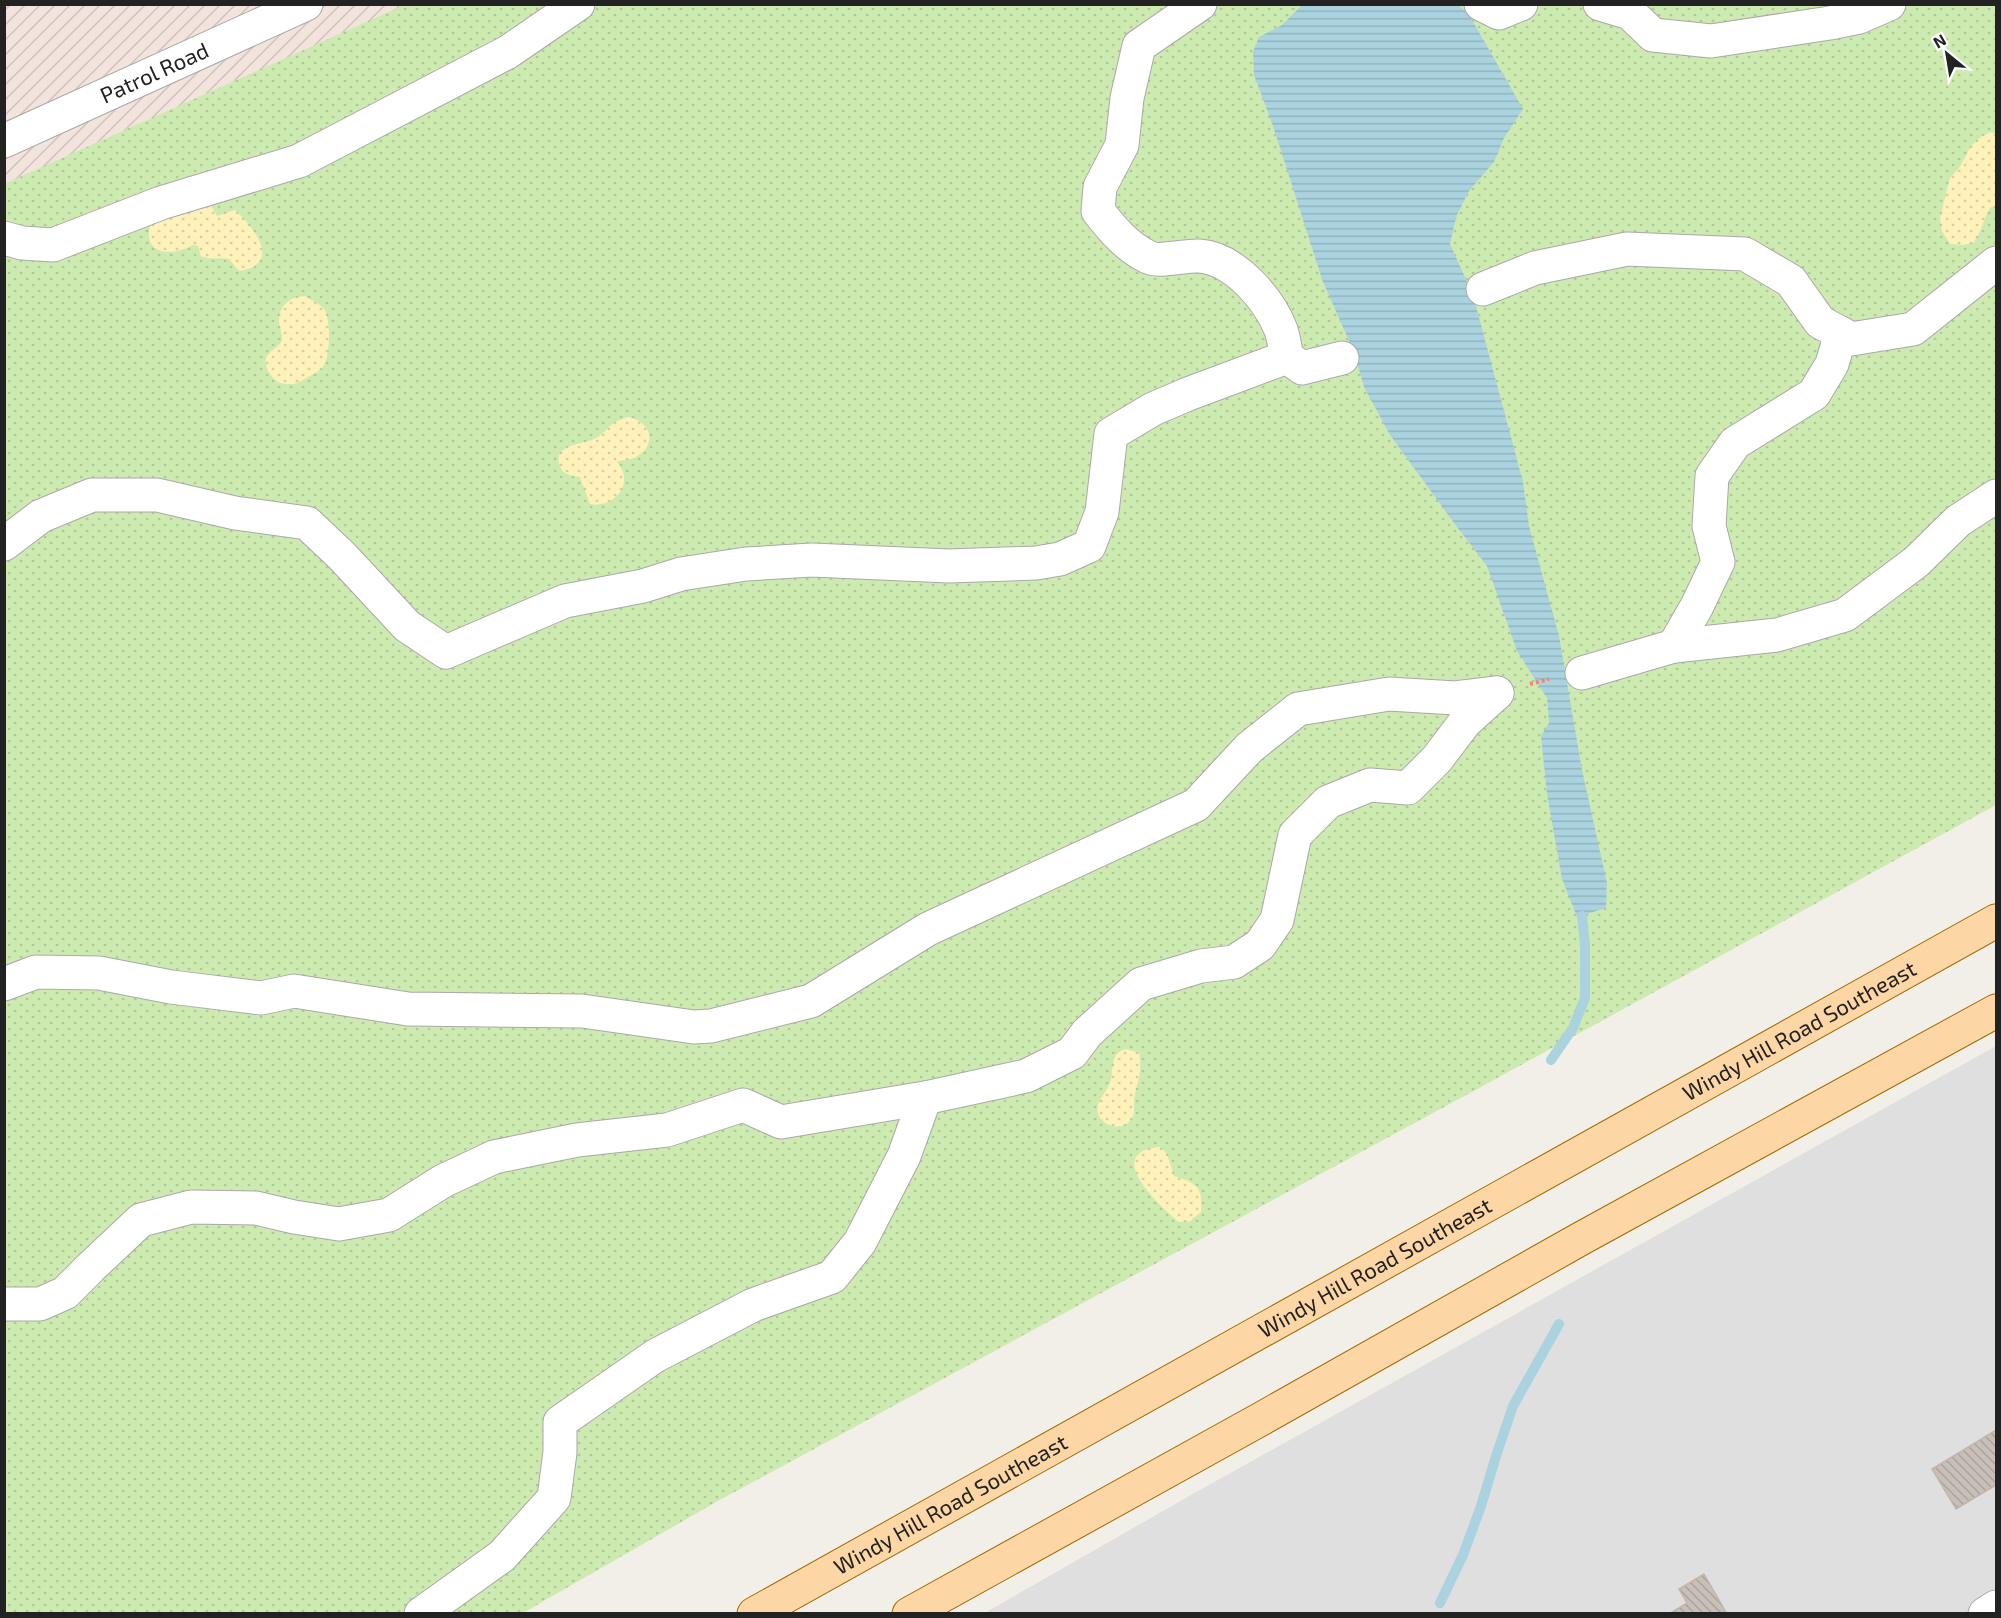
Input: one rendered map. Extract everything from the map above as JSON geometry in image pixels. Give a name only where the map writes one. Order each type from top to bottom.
[{"type":"main road","name":"Windy Hill Road Southeast","points":[[754,1614],[1996,921]]},
{"type":"main road","points":[[909,1614],[1582,1238],[1996,1011]]},
{"type":"street","name":"Patrol Road","points":[[4,141],[306,4]]},
{"type":"street","points":[[4,238],[22,243],[53,245],[161,203],[299,161],[508,52],[578,4]]},
{"type":"street","points":[[1200,4],[1139,46],[1127,98],[1122,145],[1100,187],[1098,211],[1118,236],[1150,259],[1198,256],[1219,260],[1238,272],[1262,297],[1281,330],[1287,357],[1302,368],[1342,358]]},
{"type":"street","points":[[1481,4],[1499,13],[1521,4]]},
{"type":"street","points":[[1600,4],[1630,13],[1653,35],[1711,41],[1859,17],[1889,4]]},
{"type":"street","points":[[1484,289],[1535,268],[1628,249],[1745,254],[1791,281],[1820,322],[1851,339],[1913,329],[1996,263]]},
{"type":"street","points":[[1674,646],[1697,606],[1718,562],[1709,525],[1712,476],[1735,443],[1814,394],[1832,364],[1841,333]]},
{"type":"street","points":[[4,544],[41,516],[92,495],[157,495],[235,513],[307,523],[342,556],[407,626],[446,652],[565,601],[643,586],[681,574],[746,564],[812,560],[949,566],[1036,563],[1060,559],[1089,546],[1102,512],[1111,434],[1170,401],[1287,357]]},
{"type":"street","points":[[1582,673],[1674,646],[1777,635],[1845,615],[1916,562],[1958,521],[1996,496]]},
{"type":"street","points":[[4,984],[36,972],[99,973],[171,987],[261,998],[294,991],[408,1009],[582,1011],[694,1027],[711,1026],[811,1001],[928,929],[1196,805],[1249,748],[1298,709],[1389,694],[1455,698],[1497,693]]},
{"type":"street","points":[[4,1304],[40,1304],[65,1293],[141,1220],[191,1208],[255,1208],[339,1224],[389,1215],[443,1181],[494,1157],[577,1140],[667,1130],[743,1105],[782,1122],[925,1098],[1026,1076],[1072,1053],[1087,1033],[1141,984],[1201,966],[1234,962],[1260,945],[1277,920],[1295,835],[1328,802],[1370,786],[1408,788],[1437,759],[1465,722],[1497,693]]},
{"type":"street","points":[[421,1614],[502,1556],[554,1498],[560,1452],[560,1422],[656,1356],[753,1305],[832,1276],[860,1242],[904,1156],[925,1098]]},
{"type":"street","points":[[1985,1614],[1996,1606]]},
{"type":"path","points":[[1497,693],[1565,674],[1582,673]]},
{"type":"shaded area","points":[[5,4],[411,5],[5,189]]},
{"type":"shaded area","points":[[1996,1046],[1996,1613],[983,1614],[1191,1495]]},
{"type":"green space","points":[[404,5],[1996,5],[1996,805],[718,1501],[523,1613],[5,1613],[4,184]]},
{"type":"sand","points":[[1991,132],[1996,134],[1996,206],[1991,207],[1988,211],[1973,243],[1950,244],[1942,231],[1940,218],[1950,178],[1960,167],[1971,146],[1982,136]]},
{"type":"sand","points":[[209,203],[217,216],[235,210],[250,226],[261,244],[262,253],[260,261],[253,267],[240,271],[228,259],[201,256],[198,246],[193,245],[165,252],[152,245],[149,230],[153,219]]},
{"type":"sand","points":[[305,296],[322,307],[326,314],[329,339],[325,363],[317,372],[294,384],[280,383],[266,367],[267,356],[282,340],[279,321],[283,306],[290,300]]},
{"type":"sand","points":[[628,417],[636,419],[646,428],[649,434],[647,446],[636,457],[617,462],[624,478],[620,493],[607,502],[590,504],[580,477],[568,474],[561,469],[560,453],[571,446],[596,438],[613,424]]},
{"type":"sand","points":[[1126,1049],[1139,1053],[1140,1059],[1133,1116],[1128,1123],[1122,1126],[1110,1125],[1100,1117],[1098,1105],[1110,1083],[1115,1057]]},
{"type":"sand","points":[[1160,1147],[1167,1154],[1174,1176],[1193,1184],[1199,1191],[1201,1212],[1190,1221],[1179,1222],[1170,1214],[1149,1193],[1135,1169],[1135,1159],[1143,1151]]},
{"type":"water","points":[[1302,5],[1458,5],[1468,13],[1523,109],[1504,138],[1494,162],[1469,191],[1456,217],[1450,244],[1473,295],[1523,482],[1529,526],[1559,636],[1582,770],[1607,883],[1606,908],[1577,917],[1562,879],[1547,794],[1541,736],[1549,723],[1547,698],[1517,651],[1487,566],[1390,435],[1364,387],[1354,352],[1323,282],[1273,126],[1254,75],[1253,52],[1259,37],[1282,25]]},
{"type":"building","points":[[1996,1430],[1996,1485],[1956,1509],[1932,1469]]},
{"type":"building","points":[[1704,1574],[1727,1614],[1669,1614],[1687,1603],[1679,1589]]},
{"type":"waterway","points":[[1551,1060],[1573,1028],[1585,998],[1585,945],[1582,916]]},
{"type":"waterway","points":[[1440,1603],[1463,1555],[1513,1406],[1559,1324]]}]
